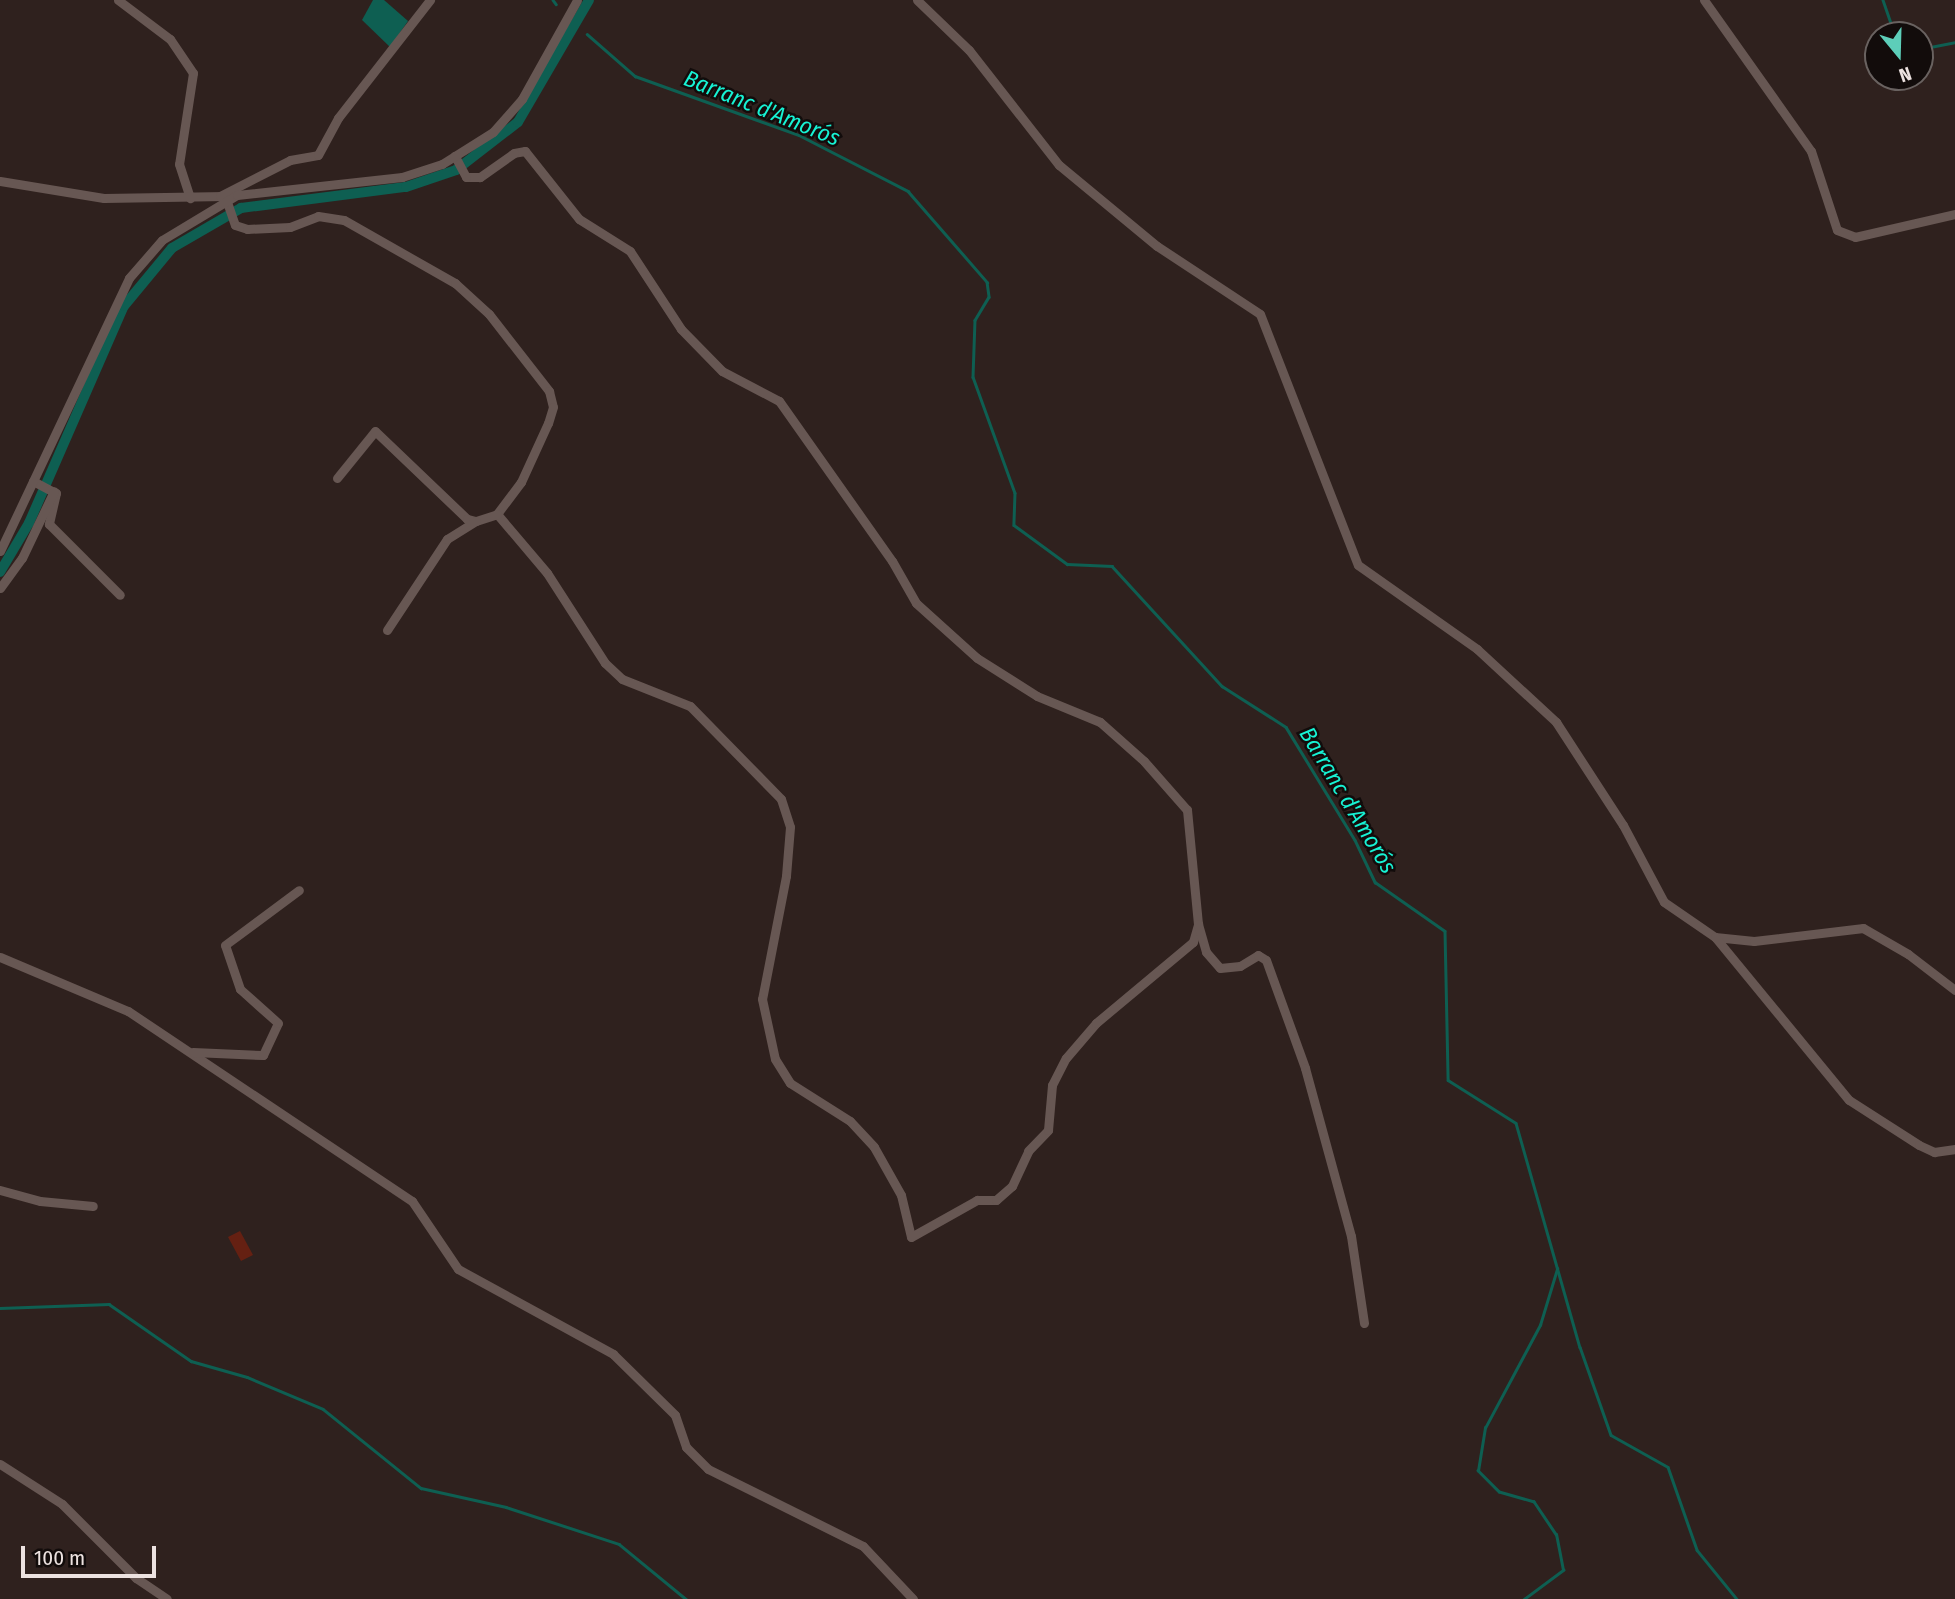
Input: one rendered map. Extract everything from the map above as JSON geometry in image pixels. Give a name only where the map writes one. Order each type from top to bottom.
[{"type":"street","points":[[118,0],[170,38],[193,74],[179,164],[190,198]]},
{"type":"street","points":[[0,551],[129,278],[162,240],[223,199],[290,160],[318,155],[338,118],[430,0]]},
{"type":"street","points":[[0,181],[104,198],[223,199],[237,195],[402,177],[455,156],[494,132],[522,99],[577,0]]},
{"type":"street","points":[[916,0],[969,50],[1059,165],[1157,246],[1260,314],[1358,565],[1477,649],[1556,722],[1623,825],[1664,902],[1715,937],[1849,1100],[1934,1152],[1955,1149]]},
{"type":"street","points":[[1704,0],[1811,151],[1837,230],[1855,237],[1955,214]]},
{"type":"street","points":[[455,156],[466,177],[480,177],[514,153],[525,151],[579,219],[630,251],[681,329],[722,370],[779,401],[892,561],[916,603],[977,658],[1037,696],[1100,723],[1144,761],[1187,810],[1198,924],[1206,952],[1220,968],[1240,966],[1258,955],[1266,960],[1305,1068],[1351,1236],[1364,1323]]},
{"type":"street","points":[[223,199],[235,225],[247,229],[290,227],[318,216],[344,220],[456,283],[489,314],[549,391],[553,407],[521,482],[497,514],[476,521],[447,540],[387,630]]},
{"type":"street","points":[[337,478],[375,431],[467,519],[476,521]]},
{"type":"street","points":[[33,481],[53,490],[58,499],[49,524],[120,595]]},
{"type":"street","points":[[0,589],[26,550],[53,490]]},
{"type":"street","points":[[497,514],[547,573],[605,663],[622,679],[691,706],[781,799],[790,827],[786,876],[762,999],[775,1059],[790,1083],[850,1121],[874,1147],[901,1195],[911,1237],[977,1200],[996,1200],[1012,1186],[1015,1169],[1048,1130],[1052,1086],[1066,1058],[1096,1023],[1191,946],[1198,924]]},
{"type":"street","points":[[190,1052],[263,1055],[278,1023],[240,989],[225,945],[299,890]]},
{"type":"street","points":[[1715,937],[1754,941],[1863,928],[1908,954],[1955,990]]},
{"type":"street","points":[[0,957],[128,1012],[412,1201],[458,1269],[613,1354],[675,1415],[686,1447],[708,1469],[863,1546],[913,1599]]},
{"type":"street","points":[[0,1190],[40,1201],[93,1206]]},
{"type":"street","points":[[0,1464],[62,1504],[136,1578],[167,1599]]},
{"type":"shaded area","points":[[240,1231],[253,1255],[241,1261],[228,1237]]},
{"type":"water","points":[[373,0],[384,0],[408,21],[390,47],[362,20]]},
{"type":"waterway","points":[[553,0],[556,4]]},
{"type":"waterway","points":[[0,572],[29,523],[124,306],[172,248],[241,208],[406,187],[456,170],[518,122],[589,0]]},
{"type":"waterway","points":[[1883,0],[1890,21]]},
{"type":"waterway","name":"Barranc d'Amorós","points":[[587,34],[635,76],[799,135],[908,191],[987,282],[989,297],[975,320],[973,377],[1015,493],[1014,525],[1067,564],[1112,566],[1222,686],[1286,727],[1355,840],[1375,882],[1445,931],[1448,1080],[1516,1123],[1580,1347],[1611,1435],[1668,1467],[1697,1550],[1737,1599]]},
{"type":"waterway","points":[[1934,46],[1955,42]]},
{"type":"waterway","points":[[1524,1599],[1563,1570],[1556,1535],[1534,1502],[1499,1492],[1478,1471],[1485,1428],[1540,1325],[1557,1269]]},
{"type":"waterway","points":[[0,1308],[109,1304],[191,1361],[247,1377],[323,1409],[421,1488],[506,1507],[619,1544],[686,1599]]}]
